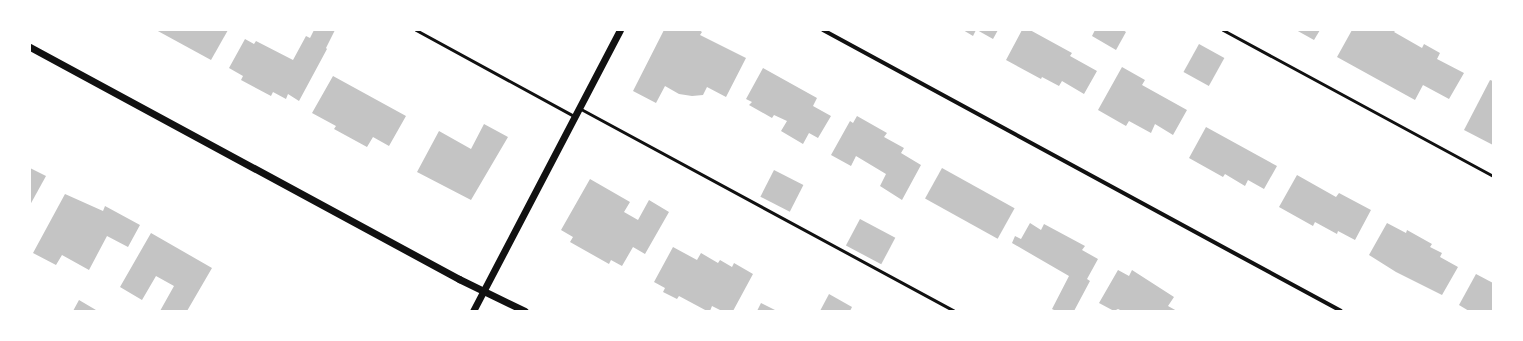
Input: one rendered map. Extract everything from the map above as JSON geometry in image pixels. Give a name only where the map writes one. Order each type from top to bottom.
[{"type":"street","points":[[473,311],[620,30]]},
{"type":"street","points":[[823,30],[1341,311]]},
{"type":"street","points":[[30,47],[484,291],[525,311]]},
{"type":"lane","points":[[416,30],[574,116]]},
{"type":"lane","points":[[1223,30],[1493,176]]},
{"type":"lane","points":[[579,108],[954,311]]},
{"type":"building","points":[[156,30],[228,30],[211,60]]},
{"type":"building","points":[[314,30],[335,30],[326,48],[327,49],[299,101],[288,94],[286,99],[273,92],[271,96],[241,80],[243,76],[229,68],[245,39],[254,44],[256,41],[293,60],[306,36],[310,38]]},
{"type":"building","points":[[664,30],[699,30],[702,32],[700,35],[746,58],[726,97],[707,87],[703,95],[692,96],[679,94],[665,86],[656,103],[633,91]]},
{"type":"building","points":[[963,30],[976,30],[973,36]]},
{"type":"building","points":[[977,30],[998,30],[993,39]]},
{"type":"building","points":[[1022,30],[1030,30],[1072,53],[1070,56],[1097,71],[1084,94],[1062,81],[1059,86],[1042,77],[1041,79],[1006,60]]},
{"type":"building","points":[[1095,30],[1123,30],[1126,32],[1116,50],[1092,36]]},
{"type":"building","points":[[1296,30],[1320,30],[1314,40]]},
{"type":"building","points":[[1352,30],[1396,30],[1394,32],[1422,48],[1424,44],[1440,53],[1437,59],[1464,73],[1449,99],[1423,85],[1415,100],[1337,57]]},
{"type":"building","points":[[1199,44],[1224,58],[1209,86],[1183,72]]},
{"type":"building","points":[[1122,67],[1145,80],[1142,85],[1187,110],[1173,135],[1155,124],[1151,133],[1129,121],[1126,126],[1098,110]]},
{"type":"building","points":[[763,68],[817,98],[813,106],[831,116],[818,138],[809,133],[803,144],[781,131],[787,121],[774,115],[772,118],[749,105],[752,102],[746,99]]},
{"type":"building","points":[[333,76],[406,116],[389,146],[373,137],[367,147],[334,129],[336,126],[312,113]]},
{"type":"building","points":[[1490,80],[1493,81],[1493,145],[1464,130]]},
{"type":"building","points":[[857,116],[887,133],[884,137],[904,148],[901,153],[921,165],[902,200],[880,186],[886,174],[856,156],[851,166],[831,155],[850,121],[853,123]]},
{"type":"building","points":[[484,124],[508,137],[471,200],[417,172],[439,131],[471,149]]},
{"type":"building","points":[[1206,127],[1277,166],[1264,189],[1248,180],[1245,186],[1225,174],[1223,177],[1189,158]]},
{"type":"building","points":[[30,168],[46,176],[30,205]]},
{"type":"building","points":[[942,168],[1015,208],[998,239],[925,199]]},
{"type":"building","points":[[774,170],[803,185],[790,212],[760,197]]},
{"type":"building","points":[[1297,175],[1336,197],[1339,193],[1371,210],[1355,240],[1338,231],[1337,234],[1315,222],[1313,226],[1279,207]]},
{"type":"building","points":[[590,179],[630,202],[624,212],[638,220],[649,200],[669,212],[645,254],[633,247],[622,266],[611,260],[609,264],[570,242],[573,237],[561,230]]},
{"type":"building","points":[[65,194],[103,211],[105,206],[140,225],[128,247],[107,236],[89,270],[62,255],[56,265],[33,253]]},
{"type":"building","points":[[860,219],[895,238],[881,264],[846,245]]},
{"type":"building","points":[[1030,223],[1041,230],[1044,224],[1085,246],[1082,250],[1098,259],[1087,279],[1090,281],[1074,311],[1056,311],[1052,309],[1069,276],[1012,243],[1015,236],[1021,239]]},
{"type":"building","points":[[1387,223],[1406,233],[1407,230],[1432,244],[1430,247],[1442,253],[1440,257],[1458,267],[1442,295],[1396,272],[1369,255]]},
{"type":"building","points":[[151,233],[212,268],[187,311],[160,311],[174,286],[156,276],[142,300],[120,287]]},
{"type":"building","points":[[673,247],[697,260],[701,253],[718,263],[720,260],[732,267],[734,263],[753,274],[733,311],[722,311],[712,306],[710,311],[707,311],[679,296],[677,299],[663,292],[665,288],[654,282]]},
{"type":"building","points":[[1118,270],[1129,276],[1132,270],[1174,297],[1168,306],[1177,311],[1122,311],[1118,309],[1114,311],[1099,303]]},
{"type":"building","points":[[1476,274],[1493,283],[1493,311],[1469,311],[1459,305]]},
{"type":"building","points":[[829,294],[852,307],[850,311],[820,311]]},
{"type":"building","points":[[79,300],[96,310],[99,311],[73,311]]},
{"type":"building","points":[[761,303],[777,311],[757,311]]}]
